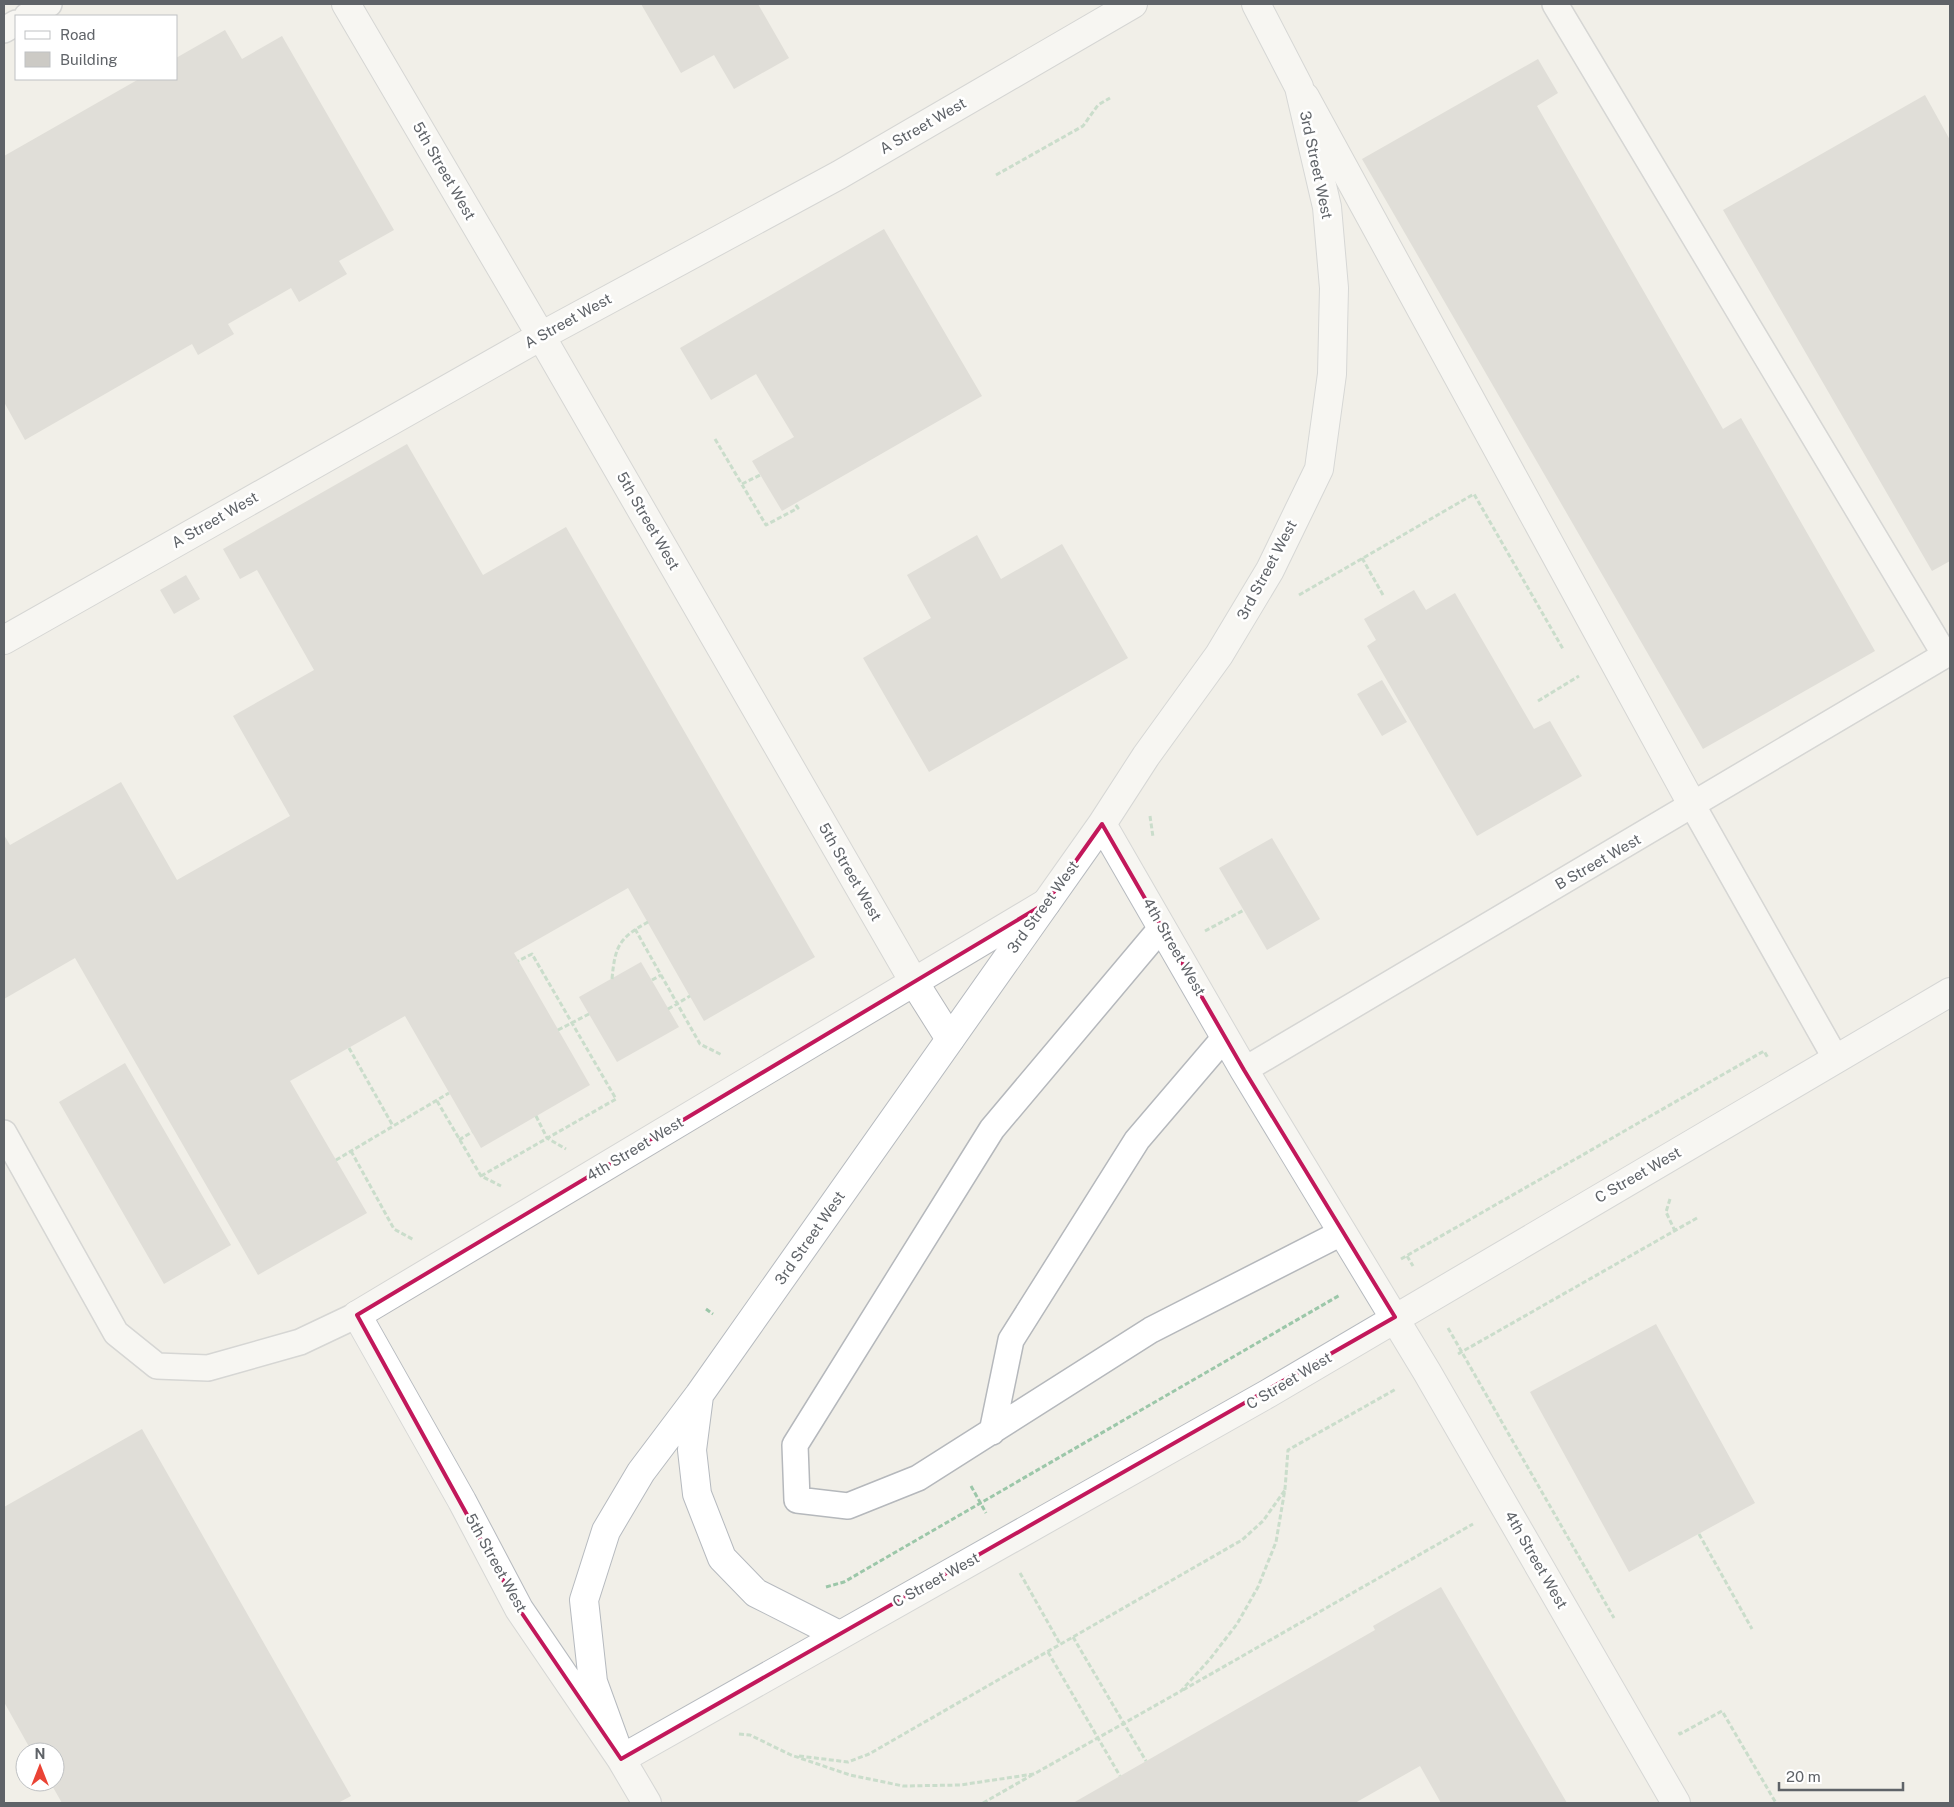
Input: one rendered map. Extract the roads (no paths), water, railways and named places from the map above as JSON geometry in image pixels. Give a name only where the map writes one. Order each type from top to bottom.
[{"type":"street","name":"5th Street West","points":[[346,4],[541,336],[914,982],[950,1039]]},
{"type":"street","name":"A Street West","points":[[4,640],[541,336],[839,175],[1133,4]]},
{"type":"street","name":"3rd Street West","points":[[621,1759],[592,1682],[584,1600],[606,1532],[641,1472],[699,1395],[1102,824],[1146,756],[1219,655],[1270,570],[1318,469],[1332,374],[1334,288],[1327,207],[1299,86],[1256,4]]},
{"type":"street","points":[[1299,86],[1693,806]]},
{"type":"street","name":"4th Street West","points":[[1102,824],[1244,1070],[1395,1317],[1676,1803]]},
{"type":"street","name":"4th Street West","points":[[356,1315],[1046,903]]},
{"type":"street","name":"C Street West","points":[[621,1759],[1269,1393],[1395,1317],[1950,992]]},
{"type":"street","name":"5th Street West","points":[[356,1315],[462,1501],[519,1608],[621,1759],[647,1803]]},
{"type":"street","points":[[699,1395],[692,1450],[697,1494],[722,1558],[756,1593],[839,1635]]},
{"type":"lane","points":[[29,15],[50,4]]},
{"type":"lane","points":[[1555,4],[1948,654]]},
{"type":"lane","points":[[4,30],[15,23]]},
{"type":"lane","name":"B Street West","points":[[1244,1070],[1948,654]]},
{"type":"lane","points":[[1693,806],[1836,1058]]},
{"type":"lane","points":[[1162,927],[992,1129],[795,1445],[797,1500],[848,1506],[918,1478],[1151,1330],[1343,1232]]},
{"type":"lane","points":[[992,1432],[1011,1340],[1137,1140],[1225,1036]]},
{"type":"lane","points":[[4,1133],[116,1332],[157,1366],[208,1368],[300,1342],[356,1315]]}]
